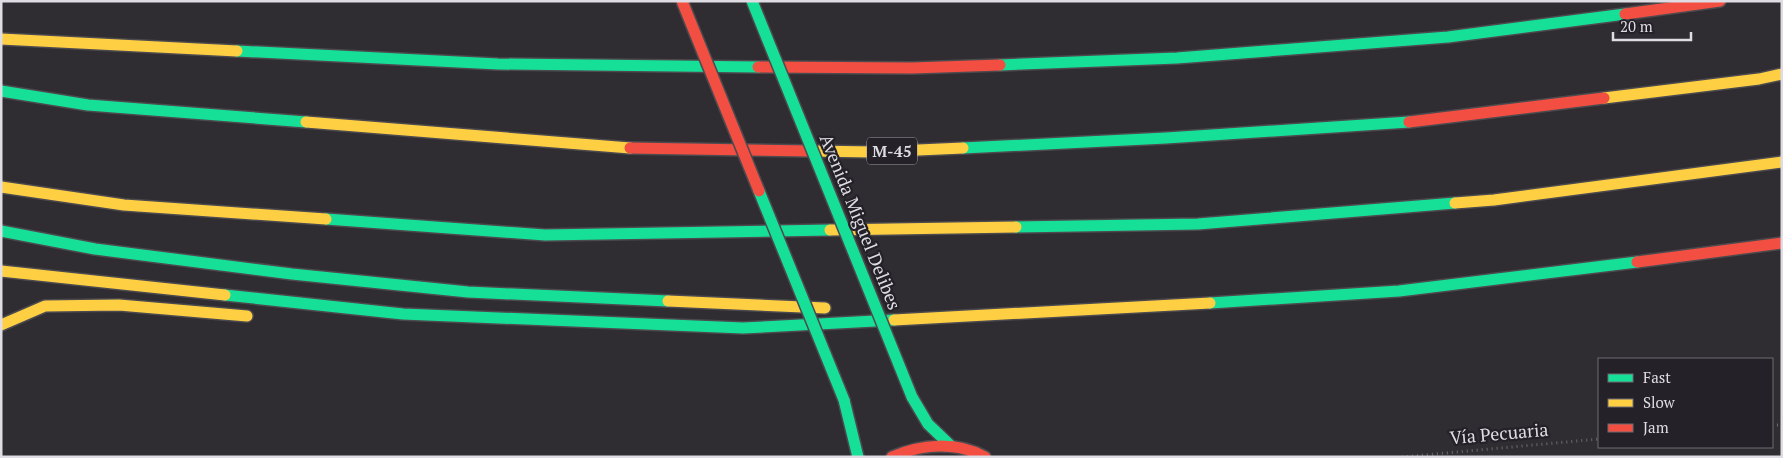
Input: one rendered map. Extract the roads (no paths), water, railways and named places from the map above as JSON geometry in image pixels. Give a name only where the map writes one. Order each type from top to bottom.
[{"type":"main road","points":[[682,1],[844,400],[858,457]]},
{"type":"main road","name":"Avenida Miguel Delibes","points":[[752,1],[912,397],[928,424],[950,446]]},
{"type":"main road","points":[[1,39],[498,64],[912,68],[1177,58],[1448,37],[1720,1]]},
{"type":"main road","points":[[80,32],[197,48]]},
{"type":"main road","name":"M-45","points":[[1,91],[88,105],[649,149],[874,152],[1166,138],[1410,122],[1749,80],[1782,74]]},
{"type":"main road","points":[[1,186],[124,205],[555,235],[1198,224],[1494,200],[1782,162]]},
{"type":"main road","points":[[1,231],[95,249],[292,274],[468,292],[836,309]]},
{"type":"main road","points":[[1,271],[403,314],[743,328],[1118,309],[1399,291],[1716,253],[1782,243]]},
{"type":"main road","points":[[1,325],[45,306],[119,305],[255,316]]},
{"type":"main road","points":[[864,310],[990,316]]},
{"type":"main road","points":[[370,323],[403,314]]},
{"type":"main road","points":[[892,457],[902,452],[926,446],[950,446],[985,457]]}]
